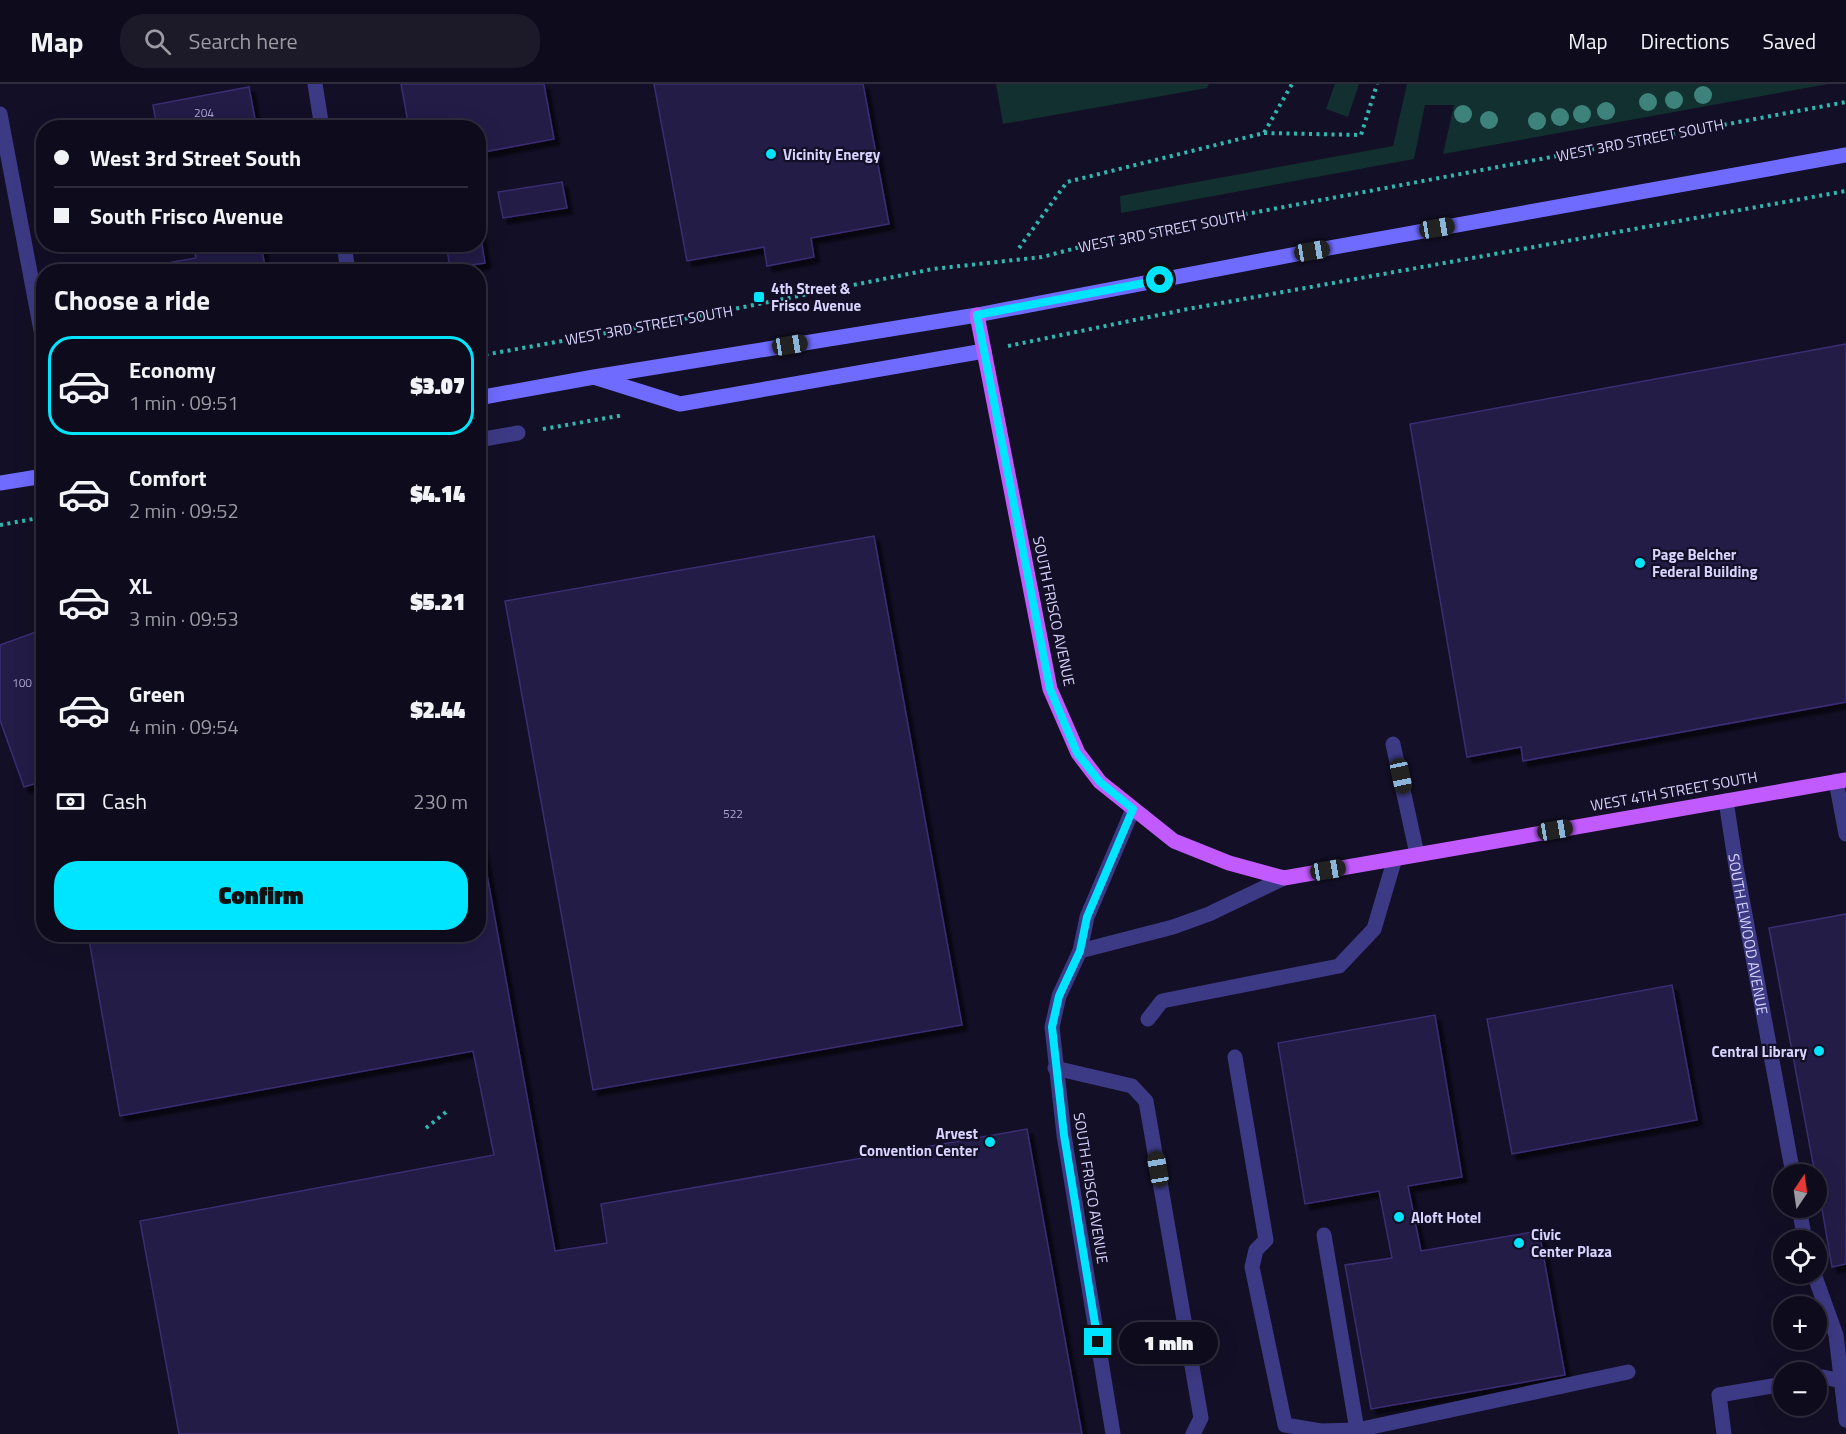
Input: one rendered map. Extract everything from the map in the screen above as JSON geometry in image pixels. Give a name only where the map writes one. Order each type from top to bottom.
[{"type":"main road","points":[[486,397],[977,315],[1312,251],[1846,155]]},
{"type":"main road","name":"SOUTH FRISCO AVENUE","points":[[977,315],[1050,689],[1077,753],[1100,782],[1133,809]]},
{"type":"main road","points":[[594,377],[680,404],[984,351]]},
{"type":"main road","points":[[0,483],[36,477]]},
{"type":"main road","name":"WEST 4TH STREET SOUTH","points":[[1133,809],[1174,841],[1229,863],[1284,878],[1841,781]]},
{"type":"street","points":[[315,84],[321,120]]},
{"type":"street","points":[[0,114],[36,304]]},
{"type":"street","points":[[486,439],[518,433]]},
{"type":"street","points":[[1393,744],[1417,854]]},
{"type":"street","points":[[1841,781],[1846,834]]},
{"type":"street","name":"SOUTH ELWOOD AVENUE","points":[[1726,801],[1790,1164]]},
{"type":"street","name":"SOUTH FRISCO AVENUE","points":[[1113,1434],[1064,1135],[1052,1027],[1059,996],[1080,951],[1087,917],[1133,809]]},
{"type":"street","points":[[1148,1019],[1162,1001],[1339,966],[1374,929],[1395,858]]},
{"type":"street","points":[[1080,951],[1173,927],[1284,878]]},
{"type":"street","points":[[1235,1057],[1266,1240],[1256,1250],[1252,1267],[1285,1425],[1321,1431],[1357,1430],[1628,1372]]},
{"type":"street","points":[[1055,1068],[1132,1086],[1146,1101],[1201,1418],[1193,1434]]},
{"type":"street","points":[[1324,1235],[1357,1430]]},
{"type":"street","points":[[1818,1284],[1836,1335],[1846,1420]]},
{"type":"street","points":[[1827,1378],[1846,1382]]},
{"type":"street","points":[[1724,1434],[1719,1395],[1773,1386]]},
{"type":"path","points":[[1264,133],[1292,84]]},
{"type":"path","points":[[1019,248],[1067,182],[1264,133],[1362,135],[1377,84]]},
{"type":"path","name":"WEST 3RD STREET SOUTH","points":[[486,355],[679,320],[933,270],[1042,257],[1107,240],[1846,102]]},
{"type":"path","points":[[984,351],[1081,329],[1188,309],[1846,191]]},
{"type":"path","points":[[518,433],[625,414]]},
{"type":"path","points":[[0,525],[36,518]]},
{"type":"path","points":[[426,1128],[446,1112]]},
{"type":"green space","points":[[996,84],[1209,84],[1207,88],[1003,124]]},
{"type":"green space","points":[[1335,84],[1359,84],[1348,117],[1326,109]]},
{"type":"green space","points":[[1407,84],[1828,84],[1443,154],[1454,105],[1425,105],[1414,159],[1121,213],[1120,196],[1393,146]]},
{"type":"building","points":[[401,84],[544,84],[554,139],[486,152],[486,120],[408,120]]},
{"type":"building","name":"Vicinity Energy","points":[[654,84],[863,84],[889,224],[811,238],[814,257],[767,266],[764,247],[687,261]]},
{"type":"building","points":[[249,87],[255,119],[156,120],[153,105]]},
{"type":"building","points":[[562,182],[567,208],[503,218],[498,192]]},
{"type":"building","points":[[195,252],[262,252],[265,264],[161,264],[196,258]]},
{"type":"building","points":[[447,252],[483,252],[485,263],[449,264]]},
{"type":"building","name":"Page Belcher Federal Building","points":[[1846,344],[1846,702],[1523,761],[1521,747],[1467,757],[1410,424]]},
{"type":"building","points":[[874,536],[962,1025],[593,1090],[505,601]]},
{"type":"building","points":[[36,632],[36,783],[24,787],[0,720],[0,645]]},
{"type":"building","name":"Arvest Convention Center","points":[[486,869],[555,1251],[607,1243],[601,1204],[1027,1129],[1082,1434],[179,1434],[140,1221],[494,1155],[473,1051],[120,1116],[89,942],[486,942]]},
{"type":"building","name":"Central Library","points":[[1846,914],[1846,1264],[1832,1267],[1824,1218],[1827,1218],[1827,1164],[1813,1164],[1769,928]]},
{"type":"building","points":[[1672,985],[1697,1120],[1512,1154],[1487,1019]]},
{"type":"building","name":"Aloft Hotel","points":[[1435,1015],[1462,1177],[1408,1186],[1421,1251],[1539,1231],[1565,1375],[1371,1409],[1345,1265],[1392,1258],[1379,1191],[1305,1204],[1278,1043]]},
{"type":"place","name":"Vicinity Energy","points":[[771,154]]},
{"type":"place","name":"4th Street & Frisco Avenue","points":[[759,297]]},
{"type":"place","name":"Page Belcher Federal Building","points":[[1640,563]]},
{"type":"place","name":"Central Library","points":[[1819,1051]]},
{"type":"place","name":"Arvest Convention Center","points":[[990,1142]]},
{"type":"place","name":"Aloft Hotel","points":[[1399,1217]]},
{"type":"place","name":"Civic Center Plaza","points":[[1519,1243]]},
{"type":"route","points":[[1098,1342],[1064,1135],[1052,1027],[1059,996],[1080,951],[1087,917],[1133,809],[1100,782],[1077,753],[1050,689],[977,315],[1160,280]]}]
